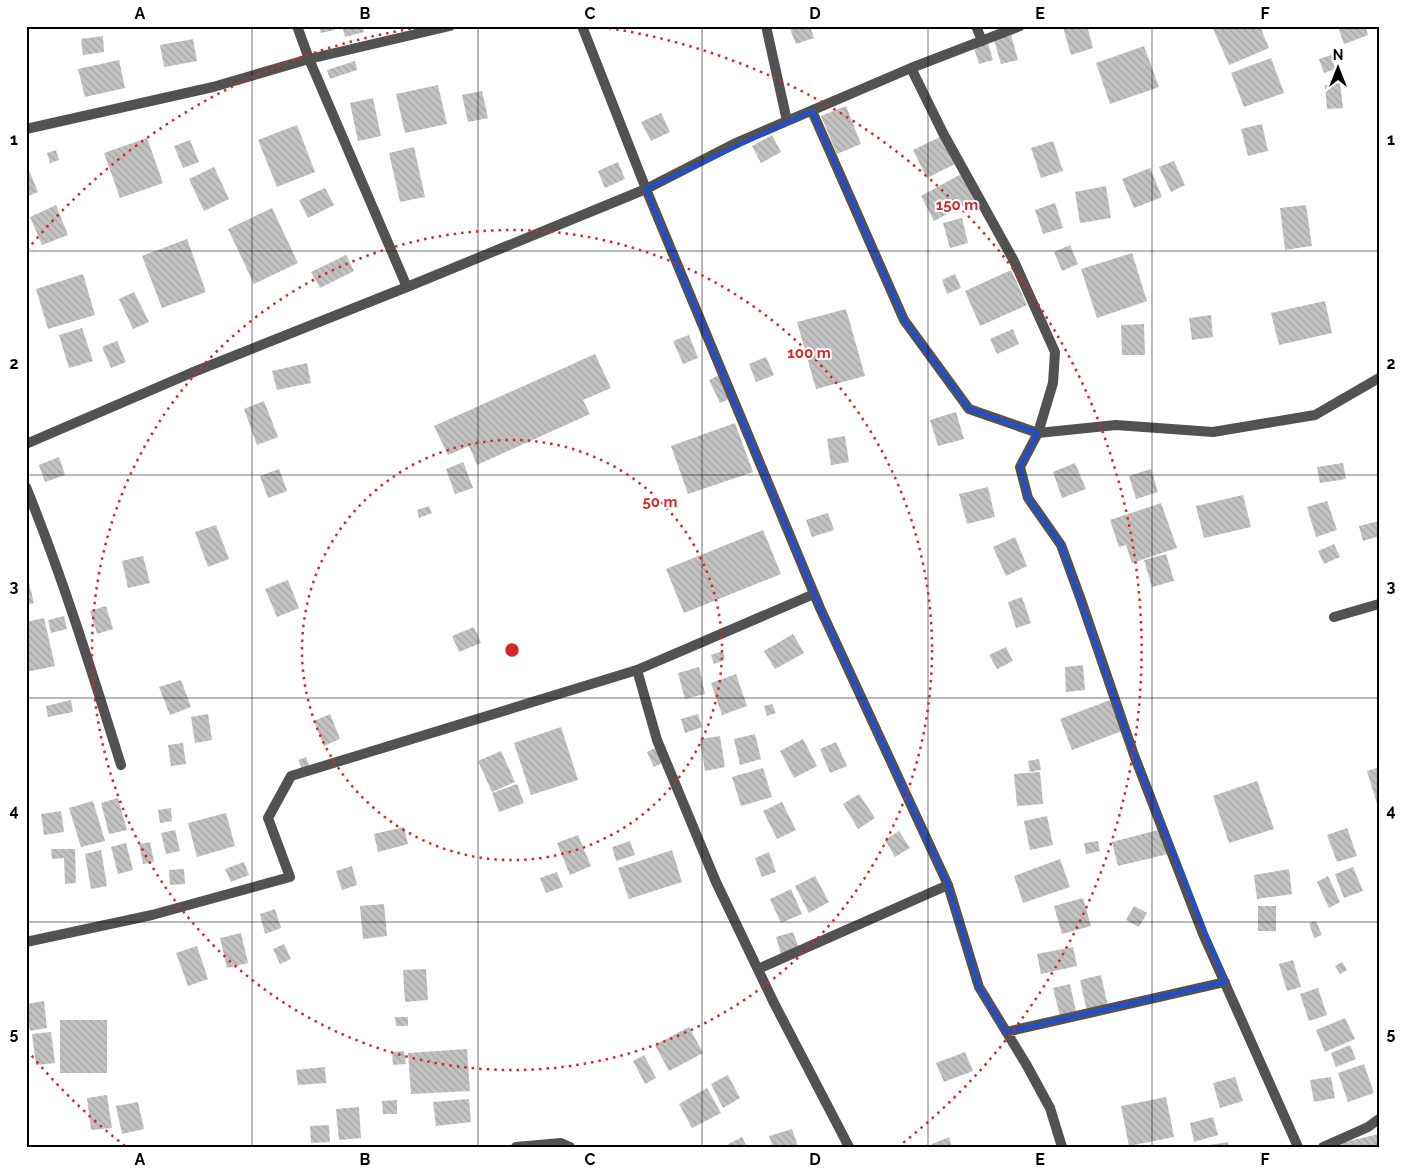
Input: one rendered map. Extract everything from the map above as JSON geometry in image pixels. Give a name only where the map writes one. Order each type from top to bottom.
[{"type":"street","points":[[297,26],[309,59],[407,287]]},
{"type":"street","points":[[26,129],[213,88],[309,59],[450,26]]},
{"type":"street","points":[[582,26],[646,189],[814,594],[948,885],[979,986],[1050,1108],[1062,1147]]},
{"type":"street","points":[[766,26],[788,121]]},
{"type":"street","points":[[976,26],[982,41]]},
{"type":"street","points":[[26,444],[191,373],[646,189],[738,142],[911,68],[1020,26]]},
{"type":"street","points":[[911,68],[943,134],[1014,261],[1055,352],[1053,383],[1038,433],[1020,467],[1028,498],[1061,545],[1134,755],[1203,934],[1298,1147]]},
{"type":"street","points":[[812,111],[904,320],[969,409],[1038,433],[1116,425],[1213,432],[1315,415],[1379,378]]},
{"type":"street","points":[[26,487],[83,644],[121,766]]},
{"type":"street","points":[[26,942],[152,914],[290,877],[268,818],[290,776],[637,670],[814,594]]},
{"type":"street","points":[[1334,617],[1379,604]]},
{"type":"street","points":[[637,670],[657,740],[716,882],[758,969],[850,1147]]},
{"type":"street","points":[[758,969],[948,885]]},
{"type":"street","points":[[1006,1032],[1225,982]]},
{"type":"street","points":[[1323,1147],[1368,1127],[1379,1118]]},
{"type":"street","points":[[516,1147],[561,1143],[570,1147]]},
{"type":"highlighted area","points":[[812,111],[904,320],[969,409],[1038,433],[1020,467],[1028,498],[1061,545],[1134,755],[1225,982],[1006,1032],[979,987],[948,885],[820,608],[646,189]]},
{"type":"building","points":[[319,26],[334,26],[335,30],[321,33]]},
{"type":"building","points":[[342,26],[363,26],[364,32],[345,37]]},
{"type":"building","points":[[797,26],[810,26],[814,38],[796,44],[790,29]]},
{"type":"building","points":[[1087,26],[1093,48],[1071,55],[1063,27]]},
{"type":"building","points":[[1212,26],[1260,26],[1269,48],[1229,65]]},
{"type":"building","points":[[1365,26],[1368,35],[1344,44],[1338,27]]},
{"type":"building","points":[[1011,35],[1018,60],[1001,64],[994,40]]},
{"type":"building","points":[[103,36],[104,52],[83,55],[81,39]]},
{"type":"building","points":[[193,39],[197,61],[164,67],[160,45]]},
{"type":"building","points":[[988,43],[993,60],[979,64],[974,48]]},
{"type":"building","points":[[1144,46],[1159,87],[1110,104],[1096,63]]},
{"type":"building","points":[[1331,55],[1335,69],[1324,73],[1319,59]]},
{"type":"building","points":[[1271,58],[1284,93],[1244,107],[1231,73]]},
{"type":"building","points":[[119,60],[125,88],[85,97],[78,69]]},
{"type":"building","points":[[355,61],[357,70],[330,79],[327,70]]},
{"type":"building","points":[[1340,83],[1343,108],[1327,109],[1325,85]]},
{"type":"building","points":[[438,85],[447,124],[405,133],[396,94]]},
{"type":"building","points":[[482,91],[488,118],[468,122],[462,95]]},
{"type":"building","points":[[373,98],[381,136],[358,141],[350,103]]},
{"type":"building","points":[[846,106],[861,144],[837,154],[821,116]]},
{"type":"building","points":[[661,113],[670,132],[651,141],[641,122]]},
{"type":"building","points":[[1262,124],[1268,151],[1248,156],[1241,129]]},
{"type":"building","points":[[297,125],[315,172],[277,187],[258,140]]},
{"type":"building","points":[[772,135],[781,152],[761,163],[752,146]]},
{"type":"building","points":[[942,136],[955,164],[927,178],[913,150]]},
{"type":"building","points":[[147,138],[163,183],[120,198],[104,153]]},
{"type":"building","points":[[190,140],[199,162],[183,168],[174,146]]},
{"type":"building","points":[[1053,141],[1063,171],[1041,178],[1031,148]]},
{"type":"building","points":[[414,147],[425,197],[400,202],[389,153]]},
{"type":"building","points":[[56,150],[59,160],[50,163],[47,153]]},
{"type":"building","points":[[1174,161],[1185,185],[1171,192],[1159,167]]},
{"type":"building","points":[[618,162],[625,179],[605,188],[598,171]]},
{"type":"building","points":[[26,163],[38,192],[26,197]]},
{"type":"building","points":[[214,167],[229,199],[204,211],[189,179]]},
{"type":"building","points":[[1150,168],[1162,197],[1134,208],[1122,179]]},
{"type":"building","points":[[963,173],[977,198],[934,221],[921,196]]},
{"type":"building","points":[[1106,186],[1111,218],[1080,223],[1075,192]]},
{"type":"building","points":[[325,188],[334,205],[308,218],[299,200]]},
{"type":"building","points":[[1055,203],[1063,228],[1043,234],[1035,210]]},
{"type":"building","points":[[56,205],[68,235],[42,245],[30,217]]},
{"type":"building","points":[[1306,205],[1312,246],[1285,250],[1280,208]]},
{"type":"building","points":[[272,208],[298,263],[254,284],[228,229]]},
{"type":"building","points":[[962,218],[968,243],[950,248],[943,223]]},
{"type":"building","points":[[187,239],[206,292],[162,308],[142,256]]},
{"type":"building","points":[[1070,245],[1078,264],[1062,271],[1054,252]]},
{"type":"building","points":[[1132,253],[1147,301],[1097,318],[1081,269]]},
{"type":"building","points":[[346,255],[354,271],[320,288],[311,272]]},
{"type":"building","points":[[1011,270],[1027,305],[980,326],[965,291]]},
{"type":"building","points":[[83,274],[95,315],[48,329],[36,289]]},
{"type":"building","points":[[955,274],[961,288],[947,294],[942,280]]},
{"type":"building","points":[[134,292],[149,322],[133,329],[119,299]]},
{"type":"building","points":[[1325,301],[1332,333],[1279,345],[1271,313]]},
{"type":"building","points":[[846,309],[865,376],[816,389],[797,322]]},
{"type":"building","points":[[1211,315],[1213,337],[1192,340],[1189,318]]},
{"type":"building","points":[[1144,324],[1145,355],[1122,355],[1121,325]]},
{"type":"building","points":[[82,328],[93,361],[69,368],[59,335]]},
{"type":"building","points":[[1013,329],[1019,344],[997,354],[990,339]]},
{"type":"building","points":[[689,335],[698,358],[683,364],[673,341]]},
{"type":"building","points":[[117,341],[126,362],[111,368],[102,347]]},
{"type":"building","points":[[595,354],[611,388],[583,400],[590,414],[477,465],[469,446],[448,455],[434,426]]},
{"type":"building","points":[[766,357],[774,375],[756,382],[749,364]]},
{"type":"building","points":[[307,363],[311,383],[277,390],[272,371]]},
{"type":"building","points":[[719,375],[729,399],[720,403],[709,380]]},
{"type":"building","points":[[264,401],[278,437],[257,445],[244,409]]},
{"type":"building","points":[[956,412],[964,439],[938,446],[930,420]]},
{"type":"building","points":[[735,423],[753,472],[688,494],[671,446]]},
{"type":"building","points":[[845,436],[849,462],[831,465],[827,439]]},
{"type":"building","points":[[59,457],[65,475],[45,482],[39,465]]},
{"type":"building","points":[[463,462],[473,488],[455,494],[446,469]]},
{"type":"building","points":[[1075,463],[1086,489],[1062,498],[1053,472]]},
{"type":"building","points":[[1343,463],[1346,479],[1320,483],[1317,467]]},
{"type":"building","points":[[279,469],[287,491],[268,498],[260,476]]},
{"type":"building","points":[[1151,469],[1158,492],[1136,499],[1129,476]]},
{"type":"building","points":[[988,487],[995,517],[967,524],[959,494]]},
{"type":"building","points":[[1243,495],[1251,527],[1204,538],[1196,506]]},
{"type":"building","points":[[1327,501],[1337,530],[1316,537],[1307,507]]},
{"type":"building","points":[[1161,503],[1177,548],[1132,563],[1126,545],[1119,547],[1110,520]]},
{"type":"building","points":[[429,506],[432,513],[419,518],[417,510]]},
{"type":"building","points":[[828,513],[834,530],[812,537],[806,520]]},
{"type":"building","points":[[1379,521],[1379,536],[1363,541],[1359,526]]},
{"type":"building","points":[[216,525],[229,559],[208,567],[195,532]]},
{"type":"building","points":[[763,530],[781,574],[684,613],[666,569]]},
{"type":"building","points":[[1015,537],[1027,566],[1006,576],[993,547]]},
{"type":"building","points":[[1334,544],[1340,557],[1324,564],[1318,551]]},
{"type":"building","points":[[1166,554],[1174,581],[1152,587],[1144,560]]},
{"type":"building","points":[[143,556],[150,583],[128,588],[122,561]]},
{"type":"building","points":[[26,571],[34,603],[26,605]]},
{"type":"building","points":[[288,580],[299,608],[277,617],[265,589]]},
{"type":"building","points":[[1022,597],[1031,623],[1016,628],[1008,602]]},
{"type":"building","points":[[106,606],[113,629],[97,634],[90,611]]},
{"type":"building","points":[[64,616],[67,629],[51,633],[48,620]]},
{"type":"building","points":[[44,618],[55,666],[26,672],[26,622]]},
{"type":"building","points":[[474,627],[481,643],[459,652],[452,636]]},
{"type":"building","points":[[793,634],[804,653],[775,669],[764,651]]},
{"type":"building","points":[[1006,647],[1013,661],[997,669],[989,655]]},
{"type":"building","points":[[723,651],[725,660],[714,664],[711,655]]},
{"type":"building","points":[[1083,665],[1085,690],[1066,692],[1065,667]]},
{"type":"building","points":[[699,667],[705,694],[685,699],[678,673]]},
{"type":"building","points":[[736,674],[747,706],[722,715],[711,683]]},
{"type":"building","points":[[181,680],[191,707],[170,715],[159,687]]},
{"type":"building","points":[[71,700],[73,712],[48,717],[46,706]]},
{"type":"building","points":[[1110,700],[1122,731],[1072,750],[1060,719]]},
{"type":"building","points":[[772,704],[776,713],[767,716],[764,706]]},
{"type":"building","points":[[208,714],[212,740],[195,743],[191,717]]},
{"type":"building","points":[[330,714],[340,739],[324,746],[314,721]]},
{"type":"building","points":[[698,714],[702,727],[685,733],[681,719]]},
{"type":"building","points":[[561,727],[578,780],[531,795],[514,743]]},
{"type":"building","points":[[755,734],[761,759],[740,765],[734,739]]},
{"type":"building","points":[[720,736],[725,767],[705,771],[700,739]]},
{"type":"building","points":[[803,739],[817,766],[794,778],[780,751]]},
{"type":"building","points":[[836,742],[847,766],[830,773],[820,749]]},
{"type":"building","points":[[183,743],[186,764],[171,766],[168,745]]},
{"type":"building","points":[[657,747],[664,762],[654,767],[647,752]]},
{"type":"building","points":[[501,751],[515,782],[492,792],[478,761]]},
{"type":"building","points":[[306,757],[309,765],[302,769],[298,760]]},
{"type":"building","points":[[1039,759],[1041,770],[1030,772],[1028,761]]},
{"type":"building","points":[[1379,767],[1379,804],[1377,804],[1367,771]]},
{"type":"building","points":[[763,768],[772,797],[741,806],[732,777]]},
{"type":"building","points":[[1040,772],[1043,804],[1017,806],[1014,774]]},
{"type":"building","points":[[1257,781],[1274,829],[1229,843],[1213,796]]},
{"type":"building","points":[[517,784],[524,803],[499,812],[492,793]]},
{"type":"building","points":[[859,794],[875,818],[858,829],[843,804]]},
{"type":"building","points":[[118,798],[127,830],[109,834],[101,803]]},
{"type":"building","points":[[93,801],[105,841],[81,847],[69,808]]},
{"type":"building","points":[[782,802],[796,830],[777,839],[763,811]]},
{"type":"building","points":[[171,808],[172,821],[160,823],[158,810]]},
{"type":"building","points":[[61,811],[64,832],[44,835],[41,814]]},
{"type":"building","points":[[226,813],[235,846],[197,857],[188,823]]},
{"type":"building","points":[[1047,816],[1053,845],[1030,850],[1024,821]]},
{"type":"building","points":[[404,827],[408,844],[378,852],[374,834]]},
{"type":"building","points":[[1347,828],[1357,856],[1337,862],[1327,835]]},
{"type":"building","points":[[1162,829],[1168,854],[1118,866],[1112,842]]},
{"type":"building","points":[[175,830],[180,851],[166,854],[161,833]]},
{"type":"building","points":[[899,831],[910,848],[895,857],[885,840]]},
{"type":"building","points":[[578,835],[591,866],[570,875],[557,843]]},
{"type":"building","points":[[630,841],[635,855],[616,861],[612,847]]},
{"type":"building","points":[[1098,841],[1100,851],[1086,854],[1084,843]]},
{"type":"building","points":[[150,842],[154,862],[143,864],[139,844]]},
{"type":"building","points":[[126,843],[133,870],[118,874],[111,847]]},
{"type":"building","points":[[51,849],[75,849],[76,883],[65,884],[64,858],[52,859]]},
{"type":"building","points":[[101,850],[107,886],[91,889],[85,854]]},
{"type":"building","points":[[672,850],[682,882],[629,899],[618,868]]},
{"type":"building","points":[[769,852],[776,872],[762,877],[755,858]]},
{"type":"building","points":[[1060,859],[1070,887],[1023,903],[1014,876]]},
{"type":"building","points":[[244,862],[249,875],[231,882],[225,869]]},
{"type":"building","points":[[352,866],[357,885],[342,890],[336,871]]},
{"type":"building","points":[[1353,867],[1363,891],[1344,898],[1335,874]]},
{"type":"building","points":[[184,869],[185,884],[170,885],[169,870]]},
{"type":"building","points":[[1289,869],[1292,894],[1257,899],[1254,875]]},
{"type":"building","points":[[557,872],[563,887],[546,893],[540,878]]},
{"type":"building","points":[[815,876],[829,902],[809,913],[795,886]]},
{"type":"building","points":[[1328,876],[1340,902],[1329,908],[1317,882]]},
{"type":"building","points":[[791,889],[802,914],[781,923],[770,899]]},
{"type":"building","points":[[1083,898],[1091,926],[1062,934],[1054,906]]},
{"type":"building","points":[[384,904],[387,936],[363,939],[360,906]]},
{"type":"building","points":[[1134,906],[1147,913],[1139,927],[1126,920]]},
{"type":"building","points":[[1258,906],[1276,906],[1276,931],[1258,931]]},
{"type":"building","points":[[275,909],[281,928],[265,934],[260,914]]},
{"type":"building","points":[[1316,921],[1322,935],[1314,938],[1309,923]]},
{"type":"building","points":[[793,932],[799,948],[781,954],[776,937]]},
{"type":"building","points":[[241,933],[248,963],[227,968],[220,938]]},
{"type":"building","points":[[284,944],[291,959],[280,964],[273,949]]},
{"type":"building","points":[[197,946],[208,979],[188,986],[176,953]]},
{"type":"building","points":[[1073,947],[1077,966],[1041,974],[1037,954]]},
{"type":"building","points":[[1293,960],[1301,987],[1287,991],[1279,964]]},
{"type":"building","points":[[1342,962],[1347,970],[1340,974],[1335,966]]},
{"type":"building","points":[[426,969],[428,1000],[405,1002],[403,970]]},
{"type":"building","points":[[1101,975],[1109,1011],[1088,1016],[1080,980]]},
{"type":"building","points":[[1070,984],[1077,1016],[1061,1020],[1053,988]]},
{"type":"building","points":[[1318,988],[1327,1015],[1309,1021],[1300,994]]},
{"type":"building","points":[[44,1001],[47,1028],[30,1031],[26,1004]]},
{"type":"building","points":[[395,1017],[408,1017],[408,1026],[396,1026]]},
{"type":"building","points":[[1345,1018],[1355,1039],[1325,1052],[1316,1030]]},
{"type":"building","points":[[60,1020],[107,1020],[107,1073],[60,1073]]},
{"type":"building","points":[[689,1027],[703,1053],[669,1071],[655,1045]]},
{"type":"building","points":[[51,1032],[55,1063],[36,1065],[32,1034]]},
{"type":"building","points":[[1350,1045],[1356,1059],[1336,1067],[1331,1053]]},
{"type":"building","points":[[467,1049],[470,1091],[411,1094],[408,1053]]},
{"type":"building","points":[[404,1051],[406,1064],[393,1065],[392,1052]]},
{"type":"building","points":[[965,1052],[973,1071],[944,1082],[936,1063]]},
{"type":"building","points":[[644,1055],[656,1078],[645,1084],[633,1061]]},
{"type":"building","points":[[1364,1064],[1374,1093],[1348,1102],[1338,1073]]},
{"type":"building","points":[[325,1067],[326,1083],[298,1085],[296,1070]]},
{"type":"building","points":[[728,1075],[740,1098],[723,1108],[711,1084]]},
{"type":"building","points":[[1235,1077],[1243,1101],[1220,1108],[1213,1083]]},
{"type":"building","points":[[1331,1077],[1335,1098],[1314,1102],[1310,1080]]},
{"type":"building","points":[[707,1088],[721,1113],[692,1128],[679,1104]]},
{"type":"building","points":[[107,1095],[112,1128],[91,1130],[87,1098]]},
{"type":"building","points":[[1166,1097],[1174,1137],[1129,1146],[1121,1106]]},
{"type":"building","points":[[469,1099],[471,1122],[436,1126],[433,1102]]},
{"type":"building","points":[[397,1100],[397,1114],[383,1114],[382,1101]]},
{"type":"building","points":[[138,1102],[144,1129],[122,1134],[116,1106]]},
{"type":"building","points":[[359,1107],[361,1138],[339,1140],[336,1109]]},
{"type":"building","points":[[1213,1117],[1218,1135],[1194,1142],[1190,1123]]},
{"type":"building","points":[[329,1125],[330,1142],[311,1143],[310,1126]]},
{"type":"building","points":[[792,1129],[798,1147],[773,1147],[769,1136]]},
{"type":"building","points":[[1379,1134],[1379,1147],[1342,1147],[1341,1143]]},
{"type":"building","points":[[742,1137],[747,1147],[723,1147]]},
{"type":"building","points":[[949,1137],[952,1147],[925,1147]]},
{"type":"building","points":[[1228,1142],[1229,1147],[1203,1147],[1203,1146]]}]
